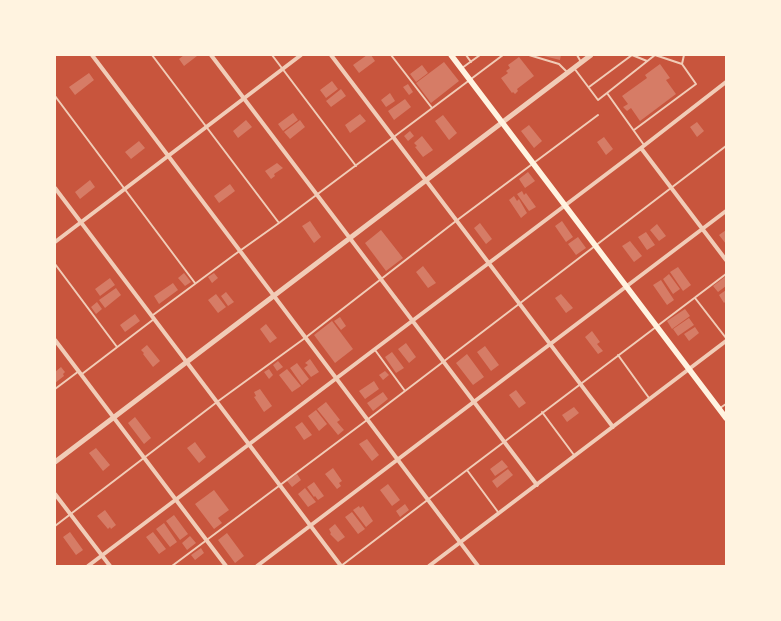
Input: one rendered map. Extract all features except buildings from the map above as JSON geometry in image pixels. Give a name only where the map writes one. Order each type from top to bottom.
[{"type":"main road","points":[[451,55],[726,418]]},
{"type":"street","points":[[92,55],[478,566]]},
{"type":"street","points":[[211,55],[537,485]]},
{"type":"street","points":[[55,242],[301,55]]},
{"type":"street","points":[[331,55],[613,427]]},
{"type":"street","points":[[55,462],[591,55]]},
{"type":"street","points":[[88,566],[643,147],[726,82]]},
{"type":"street","points":[[643,147],[671,188],[726,260]]},
{"type":"street","points":[[55,188],[341,566]]},
{"type":"street","points":[[257,566],[726,211]]},
{"type":"street","points":[[55,340],[226,566]]},
{"type":"street","points":[[429,566],[726,342]]},
{"type":"street","points":[[55,494],[110,566]]},
{"type":"lane","points":[[152,55],[279,223]]},
{"type":"lane","points":[[272,55],[356,166]]},
{"type":"lane","points":[[391,55],[432,108]]},
{"type":"lane","points":[[466,55],[471,62]]},
{"type":"lane","points":[[462,69],[480,55]]},
{"type":"lane","points":[[55,389],[117,347],[195,283],[317,195],[503,55]]},
{"type":"lane","points":[[530,55],[559,64],[568,73]]},
{"type":"lane","points":[[577,55],[582,63]]},
{"type":"lane","points":[[589,87],[632,55],[647,61]]},
{"type":"lane","points":[[574,68],[598,100],[654,55],[682,64],[696,84],[634,130]]},
{"type":"lane","points":[[682,64],[684,55]]},
{"type":"lane","points":[[607,93],[634,130],[643,147]]},
{"type":"lane","points":[[55,96],[195,283]]},
{"type":"lane","points":[[55,526],[598,115]]},
{"type":"lane","points":[[172,566],[367,420],[726,146]]},
{"type":"lane","points":[[55,264],[117,347]]},
{"type":"lane","points":[[341,566],[427,499],[726,274]]},
{"type":"lane","points":[[695,298],[726,338]]},
{"type":"lane","points":[[374,350],[405,391]]},
{"type":"lane","points":[[618,356],[650,399]]},
{"type":"lane","points":[[719,409],[726,404]]},
{"type":"lane","points":[[542,412],[575,456]]},
{"type":"lane","points":[[467,470],[499,513]]}]
